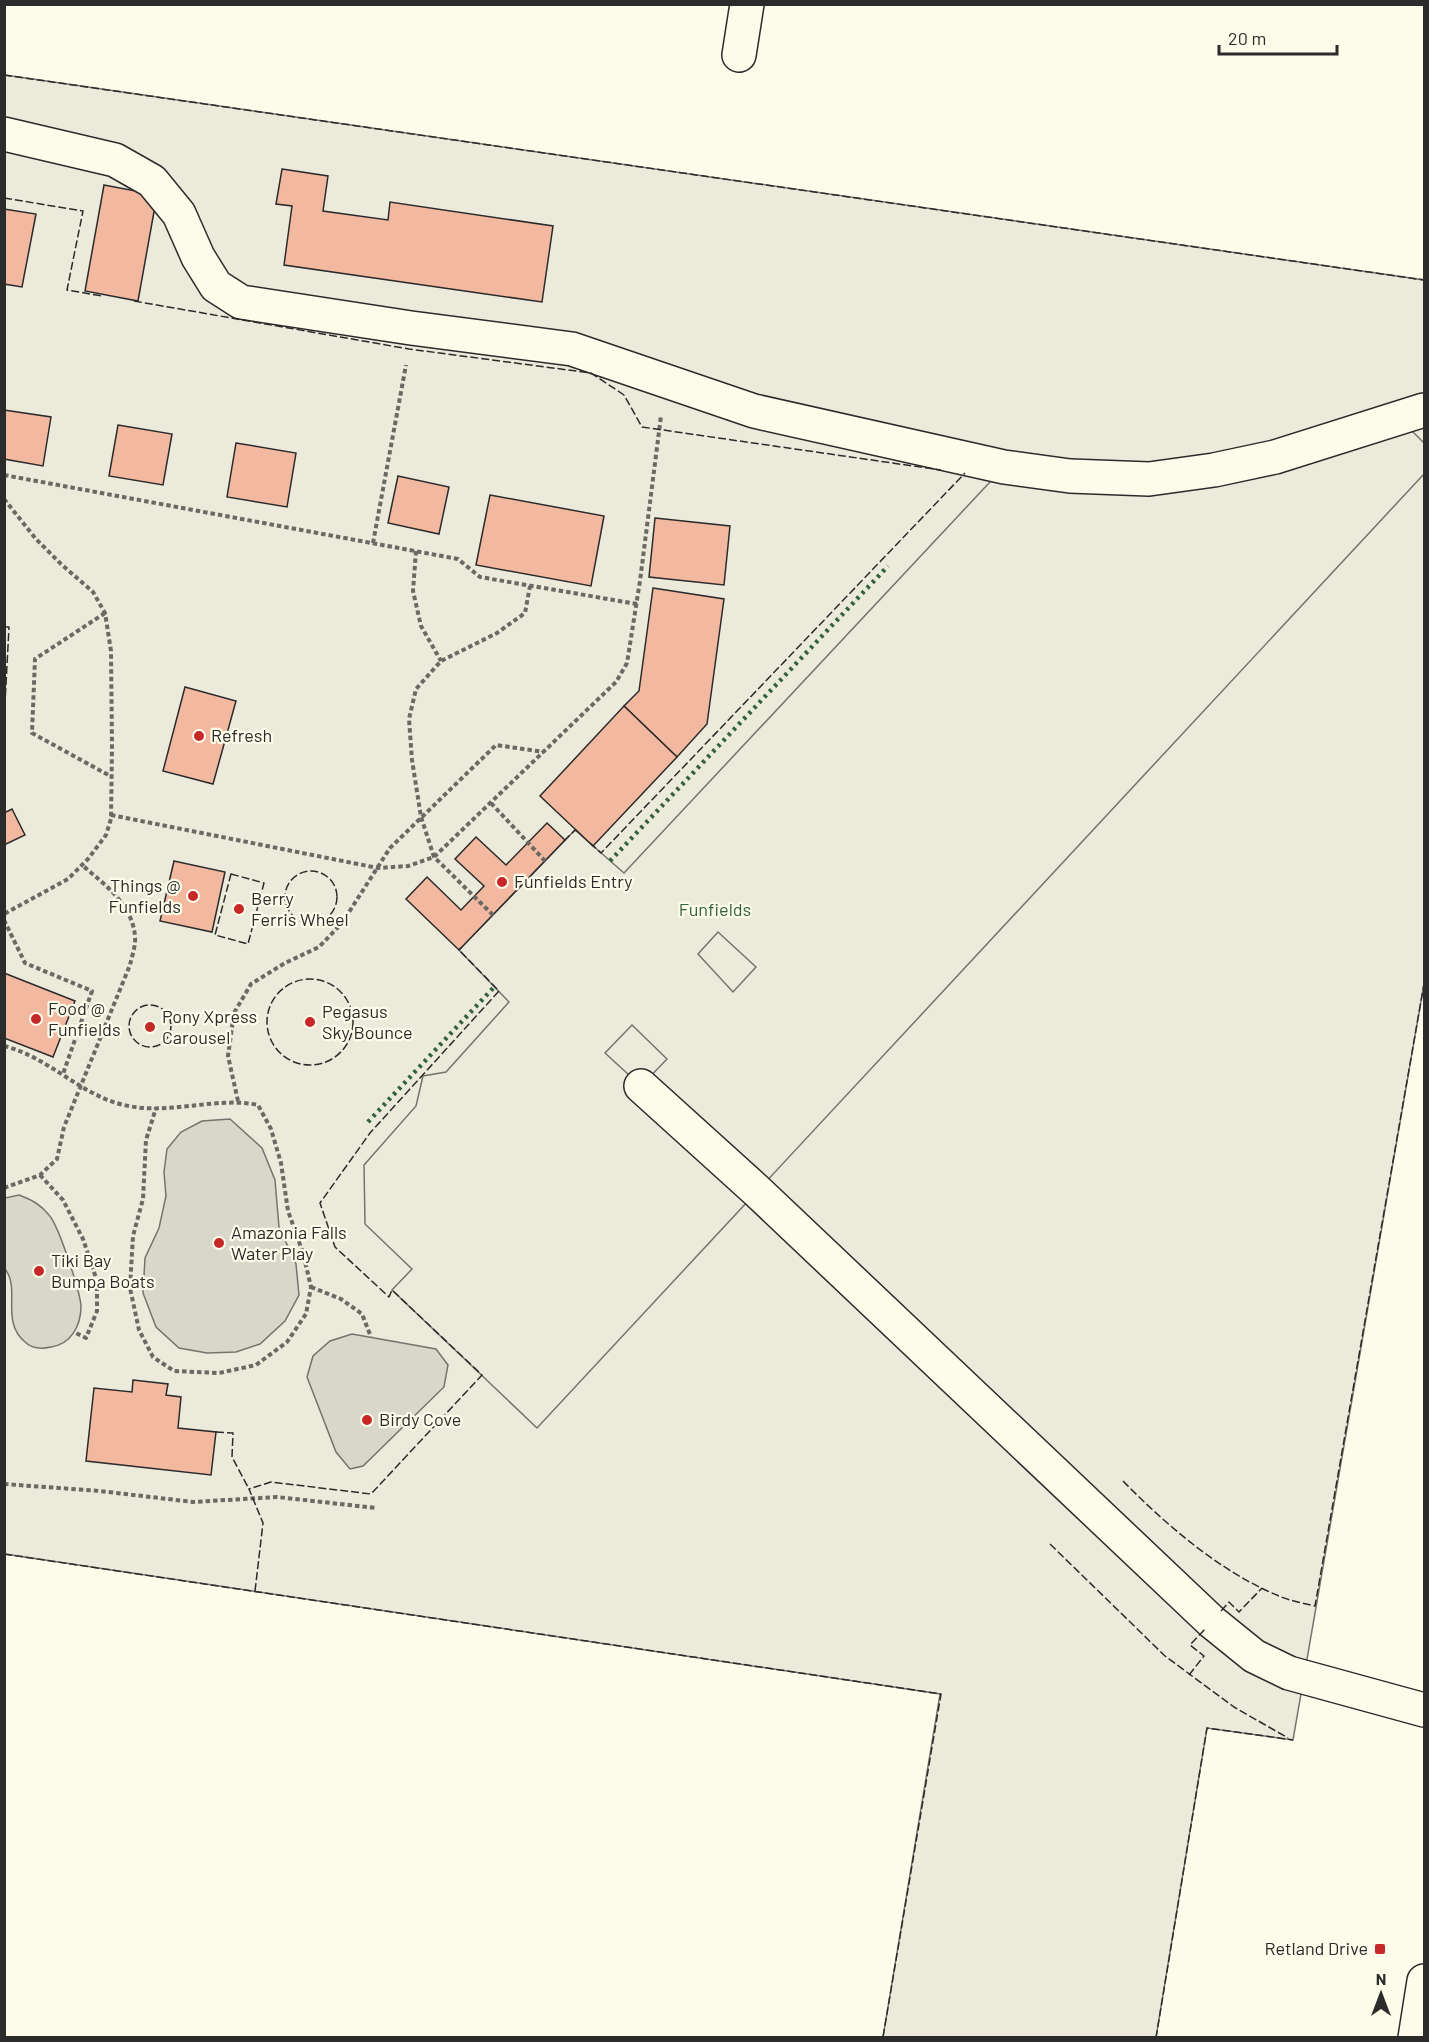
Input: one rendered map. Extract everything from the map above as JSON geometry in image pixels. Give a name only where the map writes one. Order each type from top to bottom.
[{"type":"main road","points":[[739,55],[747,4]]},
{"type":"main road","points":[[4,134],[115,160],[152,181],[179,214],[198,257],[216,286],[241,302],[411,328],[572,349],[754,411],[1004,466],[1070,476],[1149,479],[1214,471],[1275,457],[1425,410]]},
{"type":"main road","points":[[641,1086],[757,1191],[1212,1622],[1254,1656],[1289,1673],[1425,1710]]},
{"type":"main road","points":[[1415,2037],[1425,1981]]},
{"type":"path","points":[[373,543],[411,328]]},
{"type":"path","points":[[111,815],[378,868],[408,866],[434,857],[616,682],[627,663],[637,604],[665,380]]},
{"type":"path","points":[[4,475],[458,559],[480,577],[637,604]]},
{"type":"path","points":[[4,499],[36,539],[93,592],[105,613],[111,651],[112,777],[111,815],[106,835],[68,879],[4,915]]},
{"type":"path","points":[[416,551],[413,591],[421,626],[441,661]]},
{"type":"path","points":[[493,915],[434,857],[421,817],[412,760],[409,719],[416,689],[441,661],[497,633],[525,613],[530,586]]},
{"type":"path","points":[[105,613],[35,659],[32,733],[112,777]]},
{"type":"path","points":[[238,1101],[228,1056],[234,1013],[251,984],[285,963],[319,947],[342,923],[390,848],[496,744],[545,752]]},
{"type":"path","points":[[491,803],[545,861]]},
{"type":"path","points":[[4,1188],[40,1174],[57,1160],[64,1127],[130,965],[135,939],[131,915],[110,889],[82,865]]},
{"type":"path","points":[[4,920],[25,963],[92,991],[63,1074]]},
{"type":"path","points":[[4,1046],[54,1067],[91,1093],[125,1106],[156,1108],[238,1101],[258,1105],[271,1129],[281,1163],[288,1211],[303,1252],[311,1287],[306,1314],[287,1342],[256,1365],[219,1373],[174,1371],[153,1357],[139,1330],[130,1288],[133,1236],[143,1199],[146,1140],[156,1108]]},
{"type":"path","points":[[40,1174],[63,1200],[83,1239],[97,1281],[97,1311],[86,1338],[74,1332]]},
{"type":"path","points":[[311,1287],[341,1299],[362,1314],[371,1337]]},
{"type":"path","points":[[4,1484],[100,1491],[194,1502],[277,1497],[376,1508]]},
{"type":"green space","name":"Funfields","points":[[5,75],[1424,280],[1424,984],[1293,1740],[1207,1728],[1156,2037],[883,2037],[940,1694],[5,1554]]},
{"type":"shaded area","points":[[1400,419],[1424,443],[1424,474],[537,1428],[392,1290],[412,1269],[365,1224],[364,1165],[416,1106],[423,1076],[446,1072],[509,1002],[459,950],[575,830],[624,873],[1004,467],[1149,479]],"holes":[[[718,932],[756,967],[733,992],[698,954]],[[632,1025],[667,1059],[641,1086],[605,1053]]]},
{"type":"shaded area","name":"Amazonia Falls Water Play","points":[[230,1119],[262,1148],[275,1180],[279,1227],[296,1264],[299,1295],[285,1321],[260,1344],[236,1352],[207,1353],[179,1348],[156,1327],[143,1293],[145,1258],[159,1228],[166,1196],[164,1172],[167,1149],[181,1132],[202,1121]]},
{"type":"shaded area","name":"Tiki Bay Bumpa Boats","points":[[19,1195],[39,1205],[53,1221],[80,1299],[81,1313],[74,1333],[64,1342],[51,1347],[31,1346],[18,1334],[14,1325],[11,1286],[5,1269],[5,1198]]},
{"type":"shaded area","name":"Birdy Cove","points":[[352,1334],[436,1349],[448,1365],[444,1387],[363,1466],[350,1469],[336,1452],[307,1377],[313,1356],[330,1341]]},
{"type":"building","points":[[282,169],[328,176],[323,211],[388,220],[390,202],[553,226],[542,302],[284,265],[292,206],[276,204]]},
{"type":"building","points":[[104,185],[157,195],[138,301],[85,291]]},
{"type":"building","points":[[4,209],[36,214],[22,287],[4,284]]},
{"type":"building","points":[[4,410],[51,417],[43,466],[4,459]]},
{"type":"building","points":[[118,425],[172,434],[163,485],[109,476]]},
{"type":"building","points":[[236,443],[296,453],[287,507],[227,497]]},
{"type":"building","points":[[398,476],[449,487],[439,534],[388,523]]},
{"type":"building","points":[[490,495],[604,516],[591,586],[476,565]]},
{"type":"building","points":[[655,518],[730,526],[724,585],[649,577]]},
{"type":"building","points":[[653,588],[724,599],[707,724],[677,757],[624,706],[639,691]]},
{"type":"building","name":"Refresh","points":[[185,687],[236,701],[213,784],[163,771]]},
{"type":"building","points":[[624,706],[677,757],[593,846],[540,796]]},
{"type":"building","points":[[12,809],[25,835],[4,845],[4,813]]},
{"type":"building","name":"Funfields Entry","points":[[547,823],[565,840],[459,950],[406,899],[427,877],[461,910],[484,886],[455,859],[476,837],[506,865]]},
{"type":"building","name":"Things @ Funfields","points":[[174,861],[225,872],[212,932],[160,921]]},
{"type":"building","name":"Food @ Funfields","points":[[4,973],[75,1001],[53,1057],[4,1038]]},
{"type":"building","points":[[133,1380],[168,1384],[166,1395],[181,1397],[178,1428],[216,1432],[211,1475],[86,1461],[94,1388],[132,1392]]},
{"type":"hedge","points":[[610,861],[888,566]]},
{"type":"hedge","points":[[368,1122],[495,986]]},
{"type":"fence","points":[[4,75],[1424,280]]},
{"type":"fence","points":[[4,198],[83,211],[67,290],[102,296]]},
{"type":"fence","points":[[134,301],[409,349],[591,373],[624,395],[642,427],[941,470]]},
{"type":"fence","points":[[590,843],[601,853],[965,473]]},
{"type":"fence","points":[[4,627],[9,627],[4,722]]},
{"type":"fence","points":[[564,841],[575,830],[577,831]]},
{"type":"fence","points":[[311,871],[321,873],[329,879],[335,887],[337,897],[335,907],[329,915],[321,921],[311,923],[301,921],[293,915],[287,907],[285,897],[287,887],[293,879],[301,873],[311,871]]},
{"type":"fence","points":[[231,874],[264,883],[248,944],[215,935],[231,874]]},
{"type":"fence","points":[[255,1591],[263,1523],[249,1489],[271,1482],[371,1494],[482,1375],[392,1290],[389,1297],[335,1247],[320,1203],[370,1133],[499,991],[459,950],[462,947]]},
{"type":"fence","points":[[310,979],[334,986],[346,998],[353,1022],[346,1046],[334,1058],[310,1065],[286,1058],[274,1046],[267,1022],[274,998],[286,986],[310,979]]},
{"type":"fence","points":[[1123,1481],[1176,1531],[1237,1575],[1279,1596],[1315,1606],[1424,984]]},
{"type":"fence","points":[[150,1005],[158,1006],[165,1011],[170,1018],[171,1026],[170,1034],[165,1041],[158,1046],[150,1047],[142,1046],[135,1041],[130,1034],[129,1026],[130,1018],[135,1011],[142,1006],[150,1005]]},
{"type":"fence","points":[[216,1432],[233,1433],[232,1457],[249,1489]]},
{"type":"fence","points":[[1050,1544],[1165,1656],[1234,1707],[1288,1738]]},
{"type":"fence","points":[[4,1554],[941,1694],[883,2037],[885,2038]]},
{"type":"fence","points":[[1221,1611],[1229,1602],[1239,1612],[1262,1588]]},
{"type":"fence","points":[[1189,1675],[1204,1656],[1190,1645],[1205,1629]]},
{"type":"fence","points":[[1156,2038],[1207,1728],[1293,1740]]},
{"type":"place","name":"Refresh","points":[[199,736]]},
{"type":"place","name":"Funfields Entry","points":[[502,882]]},
{"type":"place","name":"Things @ Funfields","points":[[193,896]]},
{"type":"place","name":"Berry Ferris Wheel","points":[[239,909]]},
{"type":"place","name":"Food @ Funfields","points":[[36,1019]]},
{"type":"place","name":"Pegasus Sky Bounce","points":[[310,1022]]},
{"type":"place","name":"Pony Xpress Carousel","points":[[150,1027]]},
{"type":"place","name":"Amazonia Falls Water Play","points":[[219,1243]]},
{"type":"place","name":"Tiki Bay Bumpa Boats","points":[[39,1271]]},
{"type":"place","name":"Birdy Cove","points":[[367,1420]]},
{"type":"place","name":"Retland Drive","points":[[1380,1949]]}]
